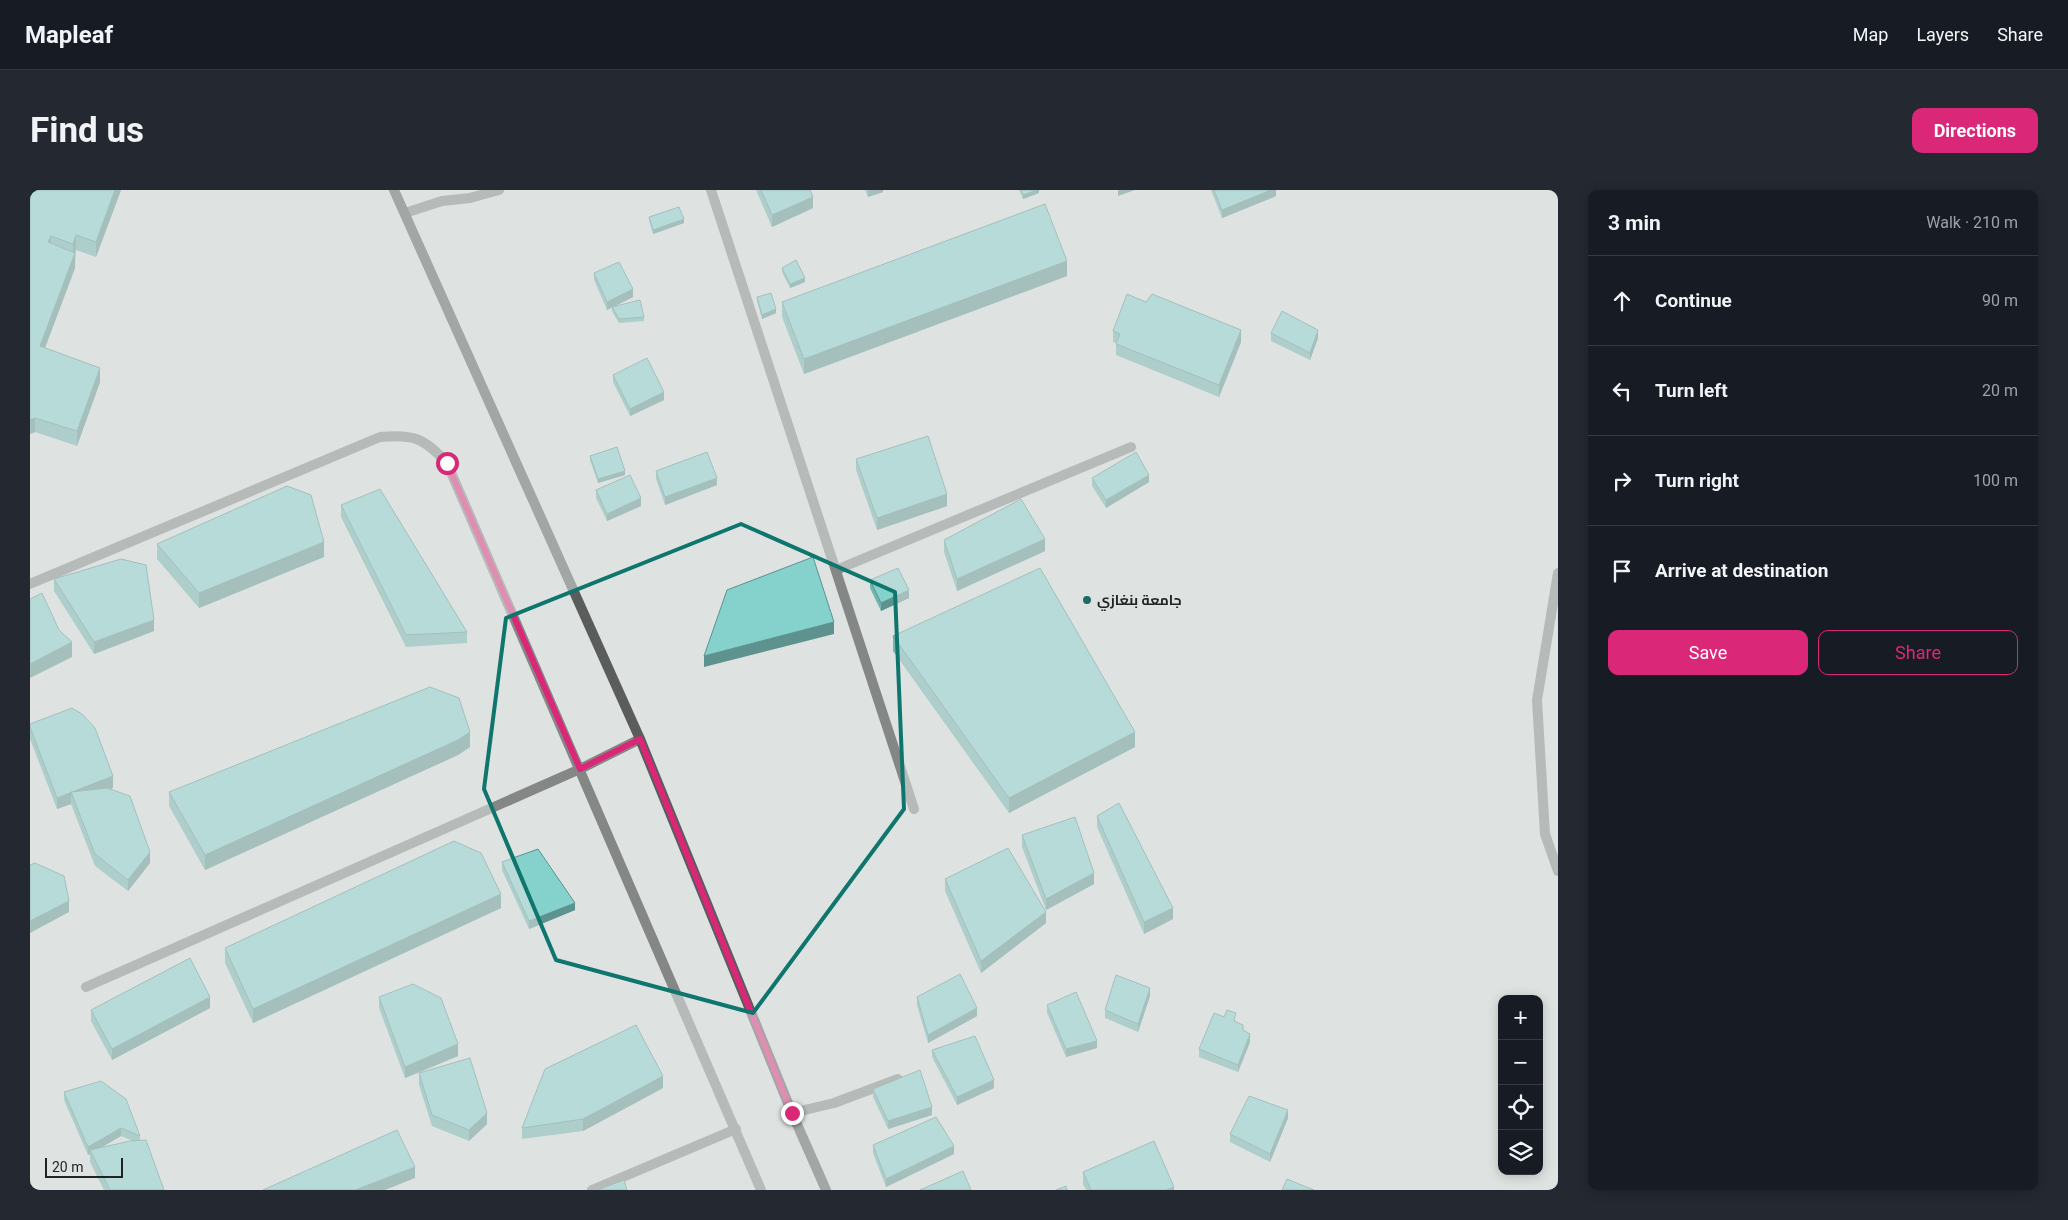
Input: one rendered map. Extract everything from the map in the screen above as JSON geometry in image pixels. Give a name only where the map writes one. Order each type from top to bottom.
[{"type":"street","points":[[394,190],[640,739],[792,1113],[826,1190]]},
{"type":"street","points":[[404,213],[468,194],[499,190]]},
{"type":"street","points":[[711,190],[914,809]]},
{"type":"street","points":[[30,584],[380,437],[400,435],[420,439],[434,449],[447,463],[761,1190]]},
{"type":"street","points":[[836,570],[1131,447]]},
{"type":"street","points":[[1558,573],[1537,700],[1545,834],[1558,871]]},
{"type":"street","points":[[86,987],[580,769],[640,739]]},
{"type":"street","points":[[792,1113],[834,1103],[903,1077]]},
{"type":"street","points":[[592,1190],[736,1129]]},
{"type":"highlighted area","points":[[741,524],[895,592],[904,809],[753,1013],[556,960],[484,789],[506,618]]},
{"type":"building","points":[[30,190],[115,190],[96,242],[76,235],[73,244],[51,236],[48,242],[75,253],[40,346],[100,368],[77,431],[35,418],[30,420]]},
{"type":"building","points":[[761,190],[810,190],[813,197],[772,215]]},
{"type":"building","points":[[1021,190],[1037,190],[1023,195]]},
{"type":"building","points":[[1214,190],[1271,190],[1222,210]]},
{"type":"building","points":[[1045,204],[1067,261],[804,359],[782,302]]},
{"type":"building","points":[[679,207],[684,219],[653,230],[649,217]]},
{"type":"building","points":[[796,260],[805,278],[790,284],[782,268]]},
{"type":"building","points":[[619,262],[633,289],[607,302],[594,273]]},
{"type":"building","points":[[771,293],[776,309],[762,315],[757,297]]},
{"type":"building","points":[[1127,294],[1146,302],[1152,294],[1241,330],[1219,385],[1116,344],[1120,334],[1113,331]]},
{"type":"building","points":[[640,300],[644,317],[619,319],[612,307]]},
{"type":"building","points":[[1282,311],[1318,330],[1310,353],[1271,333]]},
{"type":"building","points":[[647,358],[664,392],[630,409],[613,375]]},
{"type":"building","points":[[928,436],[947,494],[877,518],[856,459]]},
{"type":"building","points":[[617,447],[625,471],[598,479],[590,456]]},
{"type":"building","points":[[707,452],[717,478],[665,497],[656,471]]},
{"type":"building","points":[[1136,452],[1149,475],[1106,500],[1092,478]]},
{"type":"building","points":[[630,475],[641,498],[607,514],[596,490]]},
{"type":"building","points":[[287,486],[311,495],[324,542],[199,593],[157,544]]},
{"type":"building","points":[[380,489],[467,632],[406,635],[341,505]]},
{"type":"building","points":[[1021,499],[1045,539],[957,579],[944,540]]},
{"type":"building","points":[[813,557],[834,622],[704,656],[727,590]]},
{"type":"building","points":[[121,559],[146,565],[154,620],[94,642],[54,579]]},
{"type":"building","points":[[898,568],[909,590],[881,603],[870,580]]},
{"type":"building","points":[[1040,568],[1135,732],[1009,798],[893,636]]},
{"type":"building","points":[[42,593],[59,630],[72,642],[30,664],[30,599]]},
{"type":"building","points":[[430,687],[459,698],[470,732],[458,740],[205,855],[169,792]]},
{"type":"building","points":[[72,708],[82,714],[95,728],[113,776],[57,798],[30,724]]},
{"type":"building","points":[[107,788],[130,796],[150,852],[128,880],[95,854],[71,792]]},
{"type":"building","points":[[1119,803],[1173,908],[1144,922],[1097,816]]},
{"type":"building","points":[[1075,817],[1094,873],[1046,899],[1022,835]]},
{"type":"building","points":[[454,841],[481,853],[501,894],[253,1009],[225,948]]},
{"type":"building","points":[[1008,848],[1046,912],[981,961],[945,879]]},
{"type":"building","points":[[538,849],[575,903],[529,921],[502,862]]},
{"type":"building","points":[[35,863],[64,876],[69,901],[30,921],[30,865]]},
{"type":"building","points":[[190,958],[210,997],[112,1049],[91,1010]]},
{"type":"building","points":[[960,974],[977,1008],[928,1035],[917,997]]},
{"type":"building","points":[[1116,975],[1150,988],[1138,1024],[1105,1010]]},
{"type":"building","points":[[413,984],[441,998],[458,1044],[405,1067],[379,997]]},
{"type":"building","points":[[1076,992],[1097,1041],[1066,1049],[1047,1005]]},
{"type":"building","points":[[1227,1010],[1236,1013],[1234,1021],[1243,1025],[1243,1030],[1250,1034],[1238,1065],[1199,1049],[1214,1013],[1224,1017]]},
{"type":"building","points":[[636,1025],[663,1076],[583,1119],[522,1128],[545,1069]]},
{"type":"building","points":[[975,1036],[994,1080],[957,1097],[932,1050]]},
{"type":"building","points":[[470,1058],[487,1113],[469,1130],[432,1115],[419,1073]]},
{"type":"building","points":[[920,1070],[932,1107],[888,1121],[873,1089]]},
{"type":"building","points":[[101,1081],[126,1099],[140,1136],[121,1128],[88,1147],[64,1092]]},
{"type":"building","points":[[1249,1096],[1288,1110],[1270,1154],[1230,1134]]},
{"type":"building","points":[[936,1117],[954,1146],[886,1179],[873,1145]]},
{"type":"building","points":[[397,1130],[415,1167],[355,1190],[263,1190]]},
{"type":"building","points":[[146,1140],[164,1190],[110,1190],[90,1150],[130,1141]]},
{"type":"building","points":[[1154,1141],[1174,1187],[1166,1190],[1091,1190],[1083,1172]]},
{"type":"building","points":[[963,1171],[971,1190],[920,1190]]},
{"type":"building","points":[[1287,1179],[1314,1190],[1282,1190]]},
{"type":"building","points":[[624,1180],[627,1190],[597,1190]]},
{"type":"building","points":[[1066,1186],[1067,1190],[1056,1190]]},
{"type":"place","name":"جامعة بنغازي","points":[[1087,600]]},
{"type":"route","points":[[447,463],[580,769],[640,739],[792,1113]]}]
